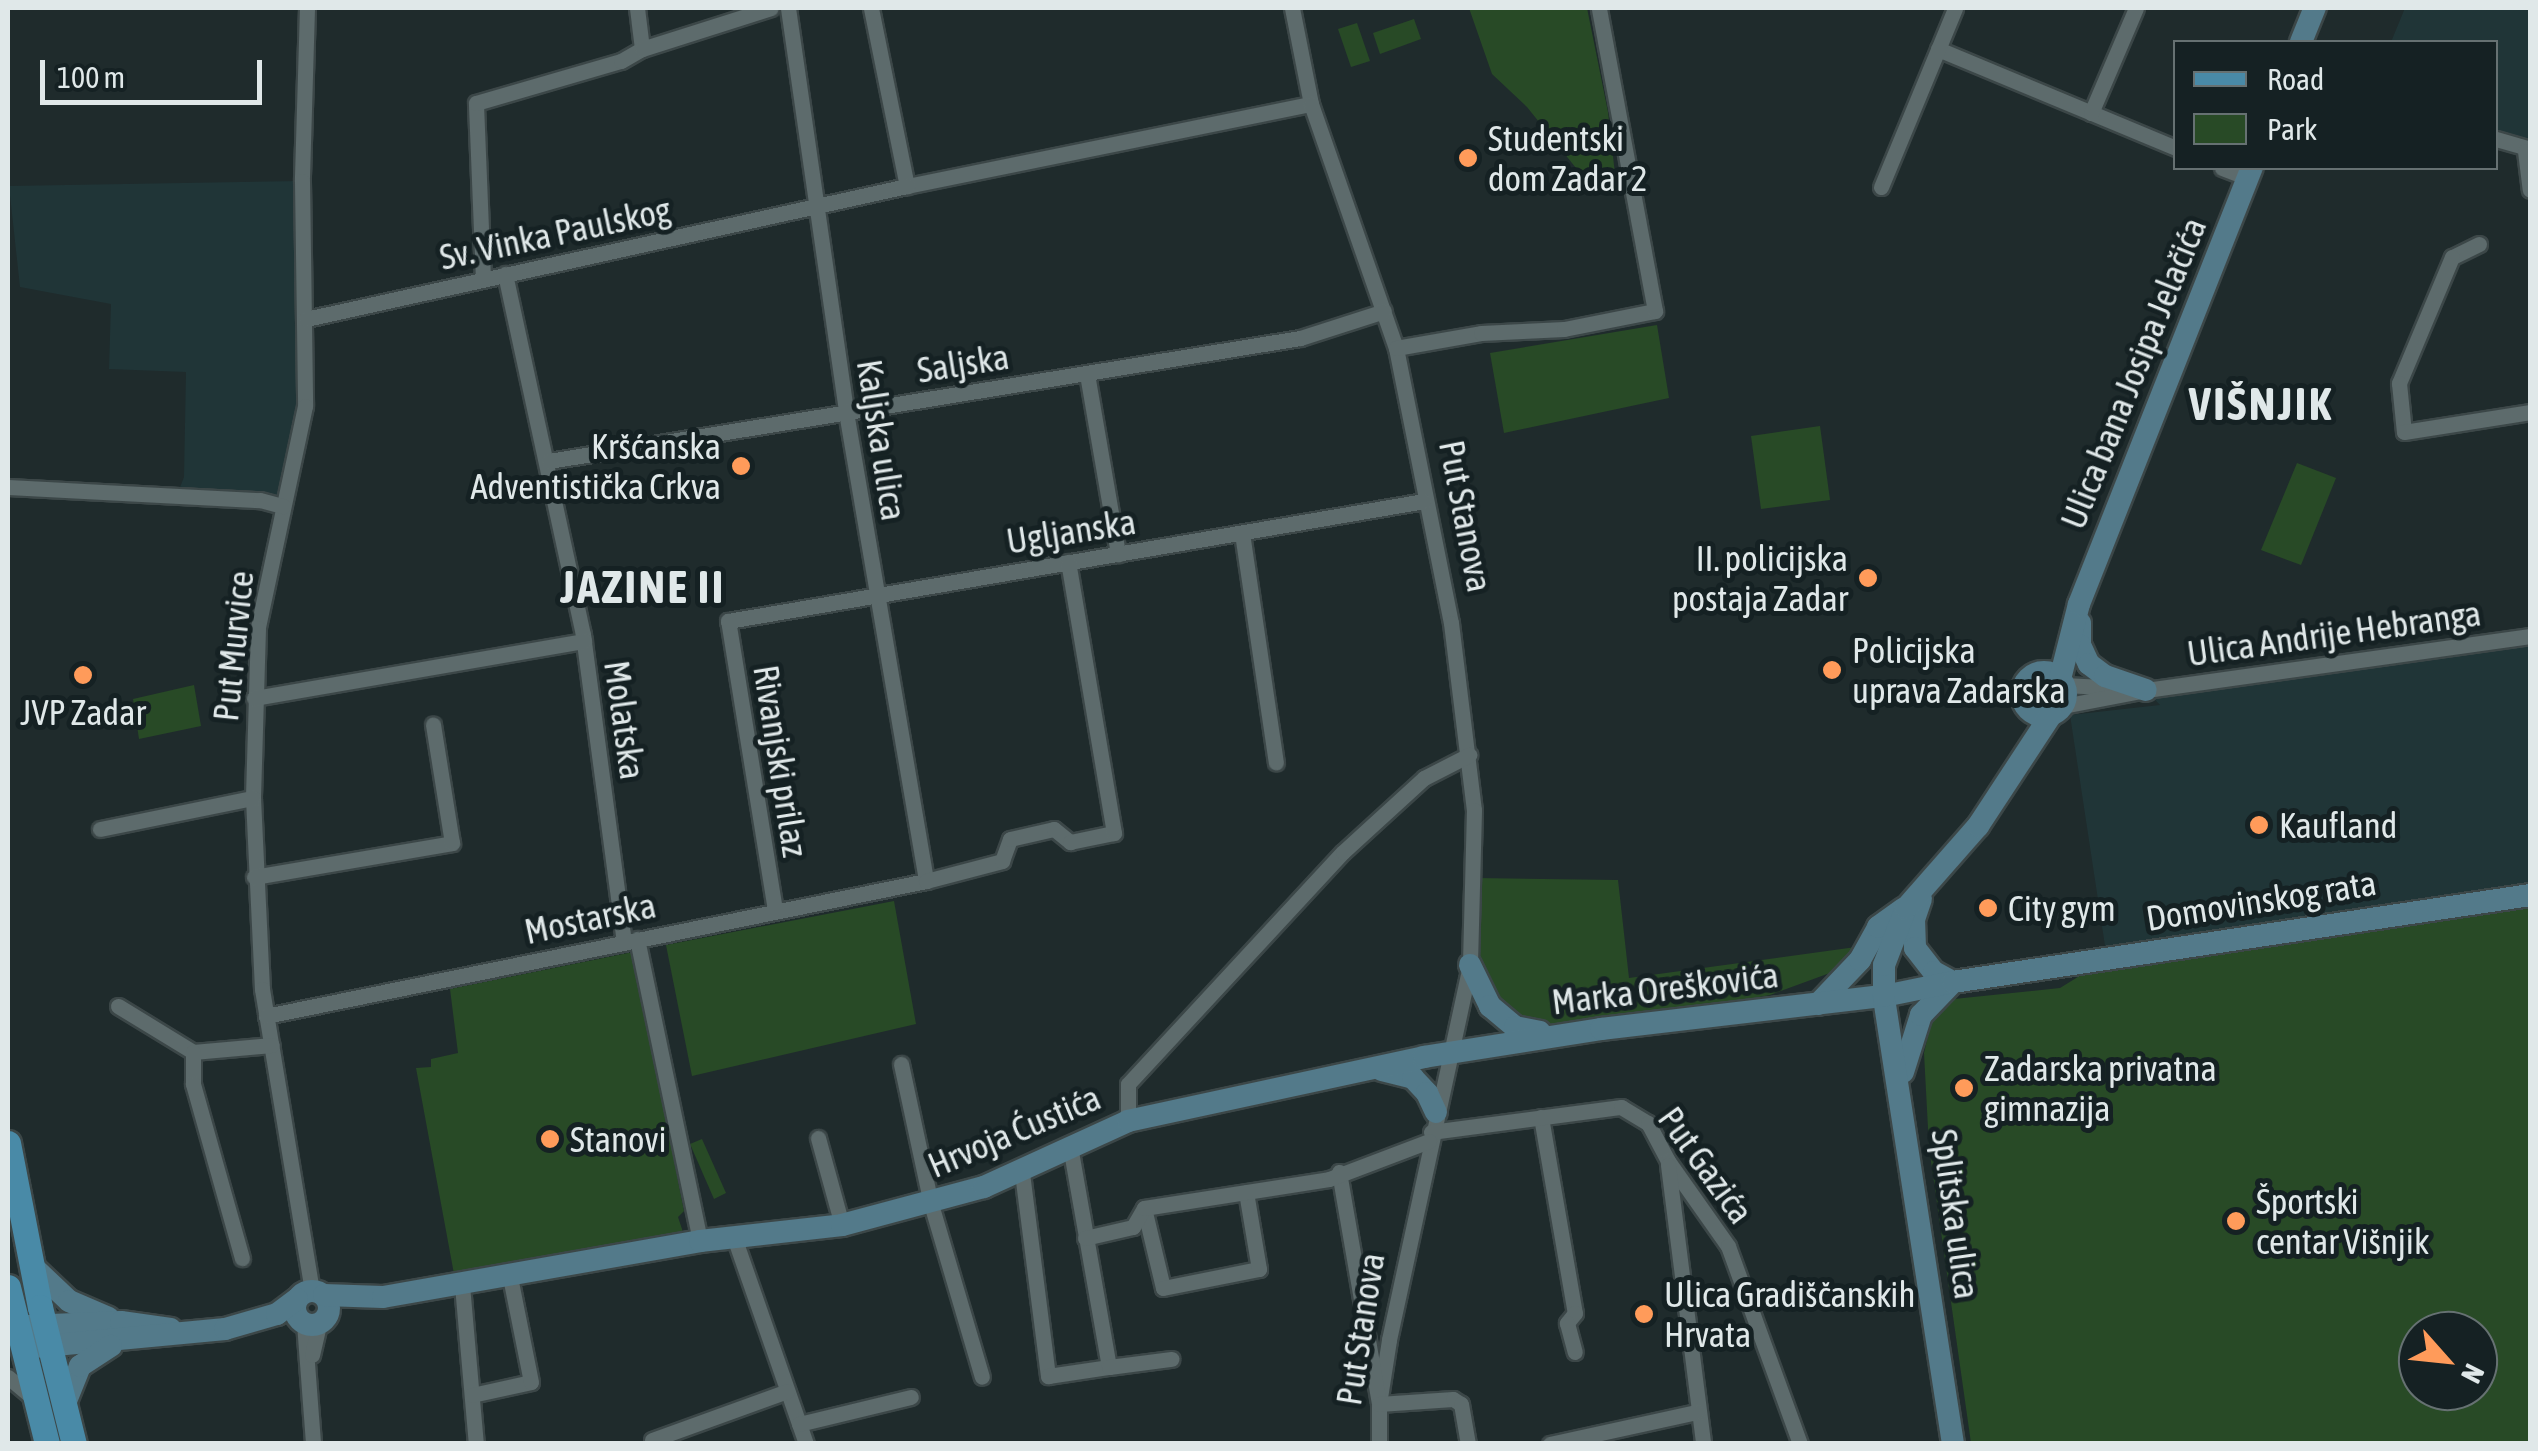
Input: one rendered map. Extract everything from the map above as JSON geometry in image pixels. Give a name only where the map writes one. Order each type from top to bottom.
[{"type":"main road","points":[[2302,40],[2315,8]]},
{"type":"main road","name":"Ulica bana Josipa Jelačića","points":[[1884,996],[1888,945],[1906,908],[1996,799],[2054,699],[2080,604],[2250,173]]},
{"type":"main road","points":[[2080,604],[2080,644],[2089,664],[2105,676],[2146,690]]},
{"type":"main road","name":"Ulica bana Josipa Jelačića","points":[[2034,675],[2080,604]]},
{"type":"main road","points":[[2048,672],[2054,699],[2022,692],[2034,675],[2048,672]]},
{"type":"main road","points":[[1900,1082],[1921,1015],[1953,982],[1934,972],[1915,948],[1914,919],[1926,886]]},
{"type":"main road","name":"Domovinskog rata","points":[[1884,996],[1953,982],[2530,895]]},
{"type":"main road","points":[[1818,1004],[1860,960],[1878,927],[1906,908]]},
{"type":"main road","points":[[1470,965],[1490,1006],[1515,1027],[1573,1034]]},
{"type":"main road","name":"Marka Oreškovića","points":[[1455,1052],[1884,996]]},
{"type":"main road","name":"Splitska ulica","points":[[1884,996],[1953,1444]]},
{"type":"main road","points":[[1128,1121],[1455,1052]]},
{"type":"main road","points":[[1369,1068],[1401,1072],[1413,1078],[1428,1093],[1432,1129]]},
{"type":"main road","name":"Hrvoja Ćustića","points":[[13,1338],[184,1332],[253,1323],[360,1299],[510,1277],[698,1231],[734,1237],[842,1225],[931,1204],[1022,1173],[1070,1146],[1128,1121]]},
{"type":"main road","points":[[8,1144],[31,1264],[74,1444]]},
{"type":"main road","points":[[31,1264],[69,1302],[121,1332],[80,1366],[64,1406]]},
{"type":"main road","points":[[8,1287],[13,1338],[47,1444]]},
{"type":"street","name":"Put Murvice","points":[[308,8],[302,181],[305,406],[258,628],[253,798],[254,877],[266,1016],[314,1308],[308,1368],[313,1444]]},
{"type":"street","points":[[637,8],[642,50]]},
{"type":"street","points":[[483,279],[476,103],[621,62],[642,50],[772,8]]},
{"type":"street","name":"Kaljska ulica","points":[[788,8],[846,412],[926,881]]},
{"type":"street","points":[[871,8],[907,186]]},
{"type":"street","name":"Put Stanova","points":[[1292,8],[1311,104],[1396,348],[1451,623],[1469,755],[1476,878],[1470,965],[1455,1052],[1432,1129],[1379,1404],[1380,1444]]},
{"type":"street","points":[[1396,348],[1481,333],[1564,329],[1655,311],[1599,8]]},
{"type":"street","points":[[1880,187],[1955,8]]},
{"type":"street","points":[[2091,113],[2136,8]]},
{"type":"street","points":[[1938,49],[2173,147]]},
{"type":"street","name":"Sv. Vinka Paulskog","points":[[306,318],[907,186],[1311,104]]},
{"type":"street","points":[[2498,140],[2528,150],[2530,190]]},
{"type":"street","points":[[2478,244],[2452,258],[2398,383],[2404,432],[2530,412]]},
{"type":"street","name":"Molatska","points":[[505,274],[584,641],[630,941],[698,1231]]},
{"type":"street","name":"Saljska","points":[[548,461],[1300,338],[1384,312]]},
{"type":"street","points":[[1087,374],[1118,554]]},
{"type":"street","points":[[8,487],[260,500],[283,506]]},
{"type":"street","name":"Ugljanska","points":[[728,621],[1424,501]]},
{"type":"street","points":[[1242,533],[1276,763]]},
{"type":"street","name":"Mostarska","points":[[266,1016],[926,881],[1002,861],[1010,838],[1054,830],[1070,842],[1114,833],[1068,562]]},
{"type":"street","name":"Rivanjski prilaz","points":[[728,621],[774,910]]},
{"type":"street","name":"Ulica Andrije Hebranga","points":[[2054,699],[2146,690],[2530,636]]},
{"type":"street","points":[[254,698],[584,641]]},
{"type":"street","points":[[254,877],[452,843],[432,725]]},
{"type":"street","name":"Hrvoja Ćustića","points":[[1128,1121],[1128,1084],[1343,852],[1424,778],[1469,755]]},
{"type":"street","points":[[100,829],[253,798]]},
{"type":"street","points":[[118,1006],[193,1052],[272,1045]]},
{"type":"street","points":[[193,1052],[192,1084],[242,1258]]},
{"type":"street","points":[[901,1064],[931,1204],[982,1377]]},
{"type":"street","name":"Put Gazića","points":[[1144,1208],[1329,1179],[1432,1129],[1621,1107],[1648,1124],[1668,1160],[1728,1246],[1800,1444]]},
{"type":"street","points":[[1542,1118],[1575,1313],[1567,1324],[1575,1352]]},
{"type":"street","points":[[818,1138],[842,1225]]},
{"type":"street","points":[[1070,1146],[1109,1367]]},
{"type":"street","points":[[1668,1160],[1703,1444]]},
{"type":"street","points":[[1339,1172],[1379,1404],[1453,1398],[1461,1404],[1468,1444]]},
{"type":"street","points":[[1022,1173],[1048,1376],[1171,1359]]},
{"type":"street","points":[[1144,1208],[1163,1288],[1259,1269],[1246,1192]]},
{"type":"street","points":[[1085,1238],[1133,1226],[1144,1208]]},
{"type":"street","points":[[734,1237],[806,1444]]},
{"type":"street","points":[[472,1395],[531,1382],[510,1277]]},
{"type":"street","points":[[462,1285],[476,1444]]},
{"type":"street","points":[[8,1377],[36,1401]]},
{"type":"street","points":[[652,1440],[787,1391]]},
{"type":"street","points":[[799,1424],[910,1397]]},
{"type":"street","points":[[1550,1444],[1698,1412]]},
{"type":"shaded area","points":[[2405,8],[2530,8],[2530,149],[2498,140],[2498,40],[2392,40]]},
{"type":"shaded area","points":[[302,181],[305,406],[283,506],[177,495],[184,477],[186,372],[109,369],[111,304],[20,287],[9,186]]},
{"type":"shaded area","points":[[2528,636],[2530,895],[2107,959],[2070,715],[2160,705],[2146,690]]},
{"type":"green space","points":[[1469,8],[1587,8],[1608,112],[1616,183],[1588,183],[1527,107],[1492,74]]},
{"type":"green space","points":[[1414,19],[1421,39],[1380,54],[1373,33]]},
{"type":"green space","points":[[1357,23],[1370,61],[1351,67],[1338,29]]},
{"type":"green space","points":[[1657,325],[1669,398],[1504,433],[1490,353]]},
{"type":"green space","points":[[1820,426],[1830,500],[1761,509],[1751,436]]},
{"type":"green space","points":[[2297,463],[2336,478],[2301,565],[2261,550]]},
{"type":"green space","points":[[194,685],[201,726],[139,739],[133,699]]},
{"type":"green space","points":[[1475,878],[1618,880],[1629,978],[1856,947],[1838,970],[1770,995],[1573,1033],[1501,1026],[1473,933]]},
{"type":"green space","name":"Športski centar Višnjik","points":[[2530,895],[2530,1443],[1971,1443],[1929,1147],[1924,1053],[1932,1018],[1954,999],[2060,988],[2107,959]]},
{"type":"green space","points":[[894,901],[916,1024],[692,1076],[666,945]]},
{"type":"green space","name":"Stanovi","points":[[633,952],[684,1211],[678,1217],[683,1232],[454,1274],[416,1068],[431,1067],[431,1059],[458,1053],[450,989]]},
{"type":"green space","points":[[702,1139],[726,1193],[714,1199],[690,1144]]},
{"type":"place","name":"Studentski dom Zadar 2","points":[[1468,158]]},
{"type":"place","name":"Kršćanska Adventistička Crkva","points":[[741,466]]},
{"type":"place","name":"II. policijska postaja Zadar","points":[[1868,578]]},
{"type":"place","name":"Policijska uprava Zadarska","points":[[1832,670]]},
{"type":"place","name":"JVP Zadar","points":[[83,675]]},
{"type":"place","name":"Kaufland","points":[[2259,825]]},
{"type":"place","name":"City gym","points":[[1988,908]]},
{"type":"place","name":"Zadarska privatna gimnazija","points":[[1964,1088]]},
{"type":"place","name":"Stanovi","points":[[550,1139]]},
{"type":"place","name":"Športski centar Višnjik","points":[[2236,1221]]},
{"type":"place","name":"Ulica Gradiščanskih Hrvata","points":[[1644,1314]]},
{"type":"district","name":"VIŠNJIK","points":[[2261,405]]},
{"type":"district","name":"JAZINE II","points":[[643,588]]}]
